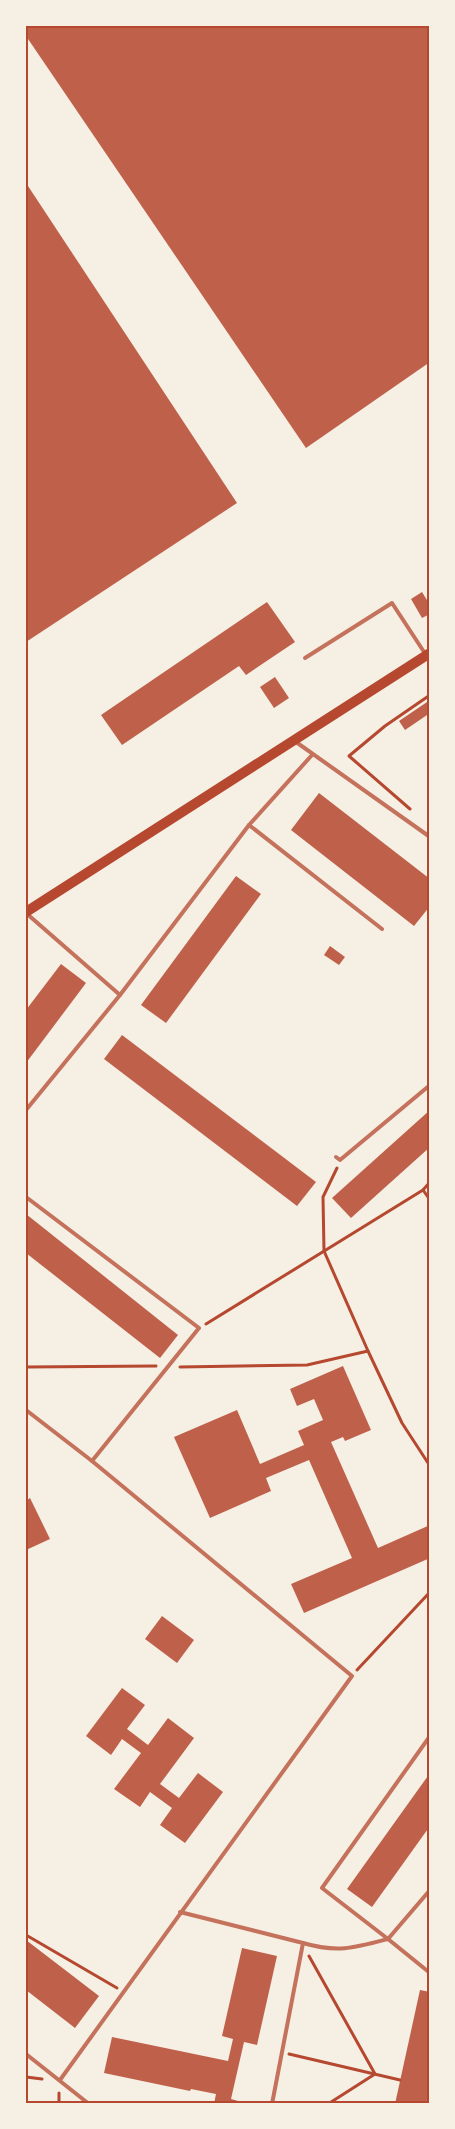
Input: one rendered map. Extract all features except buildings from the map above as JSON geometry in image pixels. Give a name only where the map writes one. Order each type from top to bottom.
[{"type":"main road","points":[[26,913],[428,654]]},
{"type":"lane","points":[[306,658],[392,603],[428,654]]},
{"type":"lane","points":[[294,740],[429,837]]},
{"type":"lane","points":[[26,1110],[120,995],[249,825],[312,755]]},
{"type":"lane","points":[[249,825],[382,928]]},
{"type":"lane","points":[[26,913],[120,995]]},
{"type":"lane","points":[[338,1158],[429,1085]]},
{"type":"lane","points":[[26,1197],[199,1328],[93,1461]]},
{"type":"lane","points":[[26,1410],[93,1461],[352,1676],[60,2080]]},
{"type":"lane","points":[[429,1736],[322,1888],[388,1938],[429,1973]]},
{"type":"lane","points":[[180,1912],[320,1948],[347,1950],[388,1938],[429,1890]]},
{"type":"lane","points":[[272,2103],[303,1944]]},
{"type":"lane","points":[[26,2054],[88,2103]]},
{"type":"path","points":[[412,811],[349,756],[385,726],[429,695]]},
{"type":"path","points":[[338,1158],[322,1197],[324,1251],[402,1423],[429,1466]]},
{"type":"path","points":[[199,1328],[423,1190],[429,1182]]},
{"type":"path","points":[[423,1190],[429,1200]]},
{"type":"path","points":[[26,1367],[307,1365],[368,1351]]},
{"type":"path","points":[[352,1676],[429,1592]]},
{"type":"path","points":[[26,1935],[123,1992]]},
{"type":"path","points":[[303,1944],[375,2074]]},
{"type":"path","points":[[282,2052],[400,2080]]},
{"type":"path","points":[[328,2103],[375,2074]]}]
